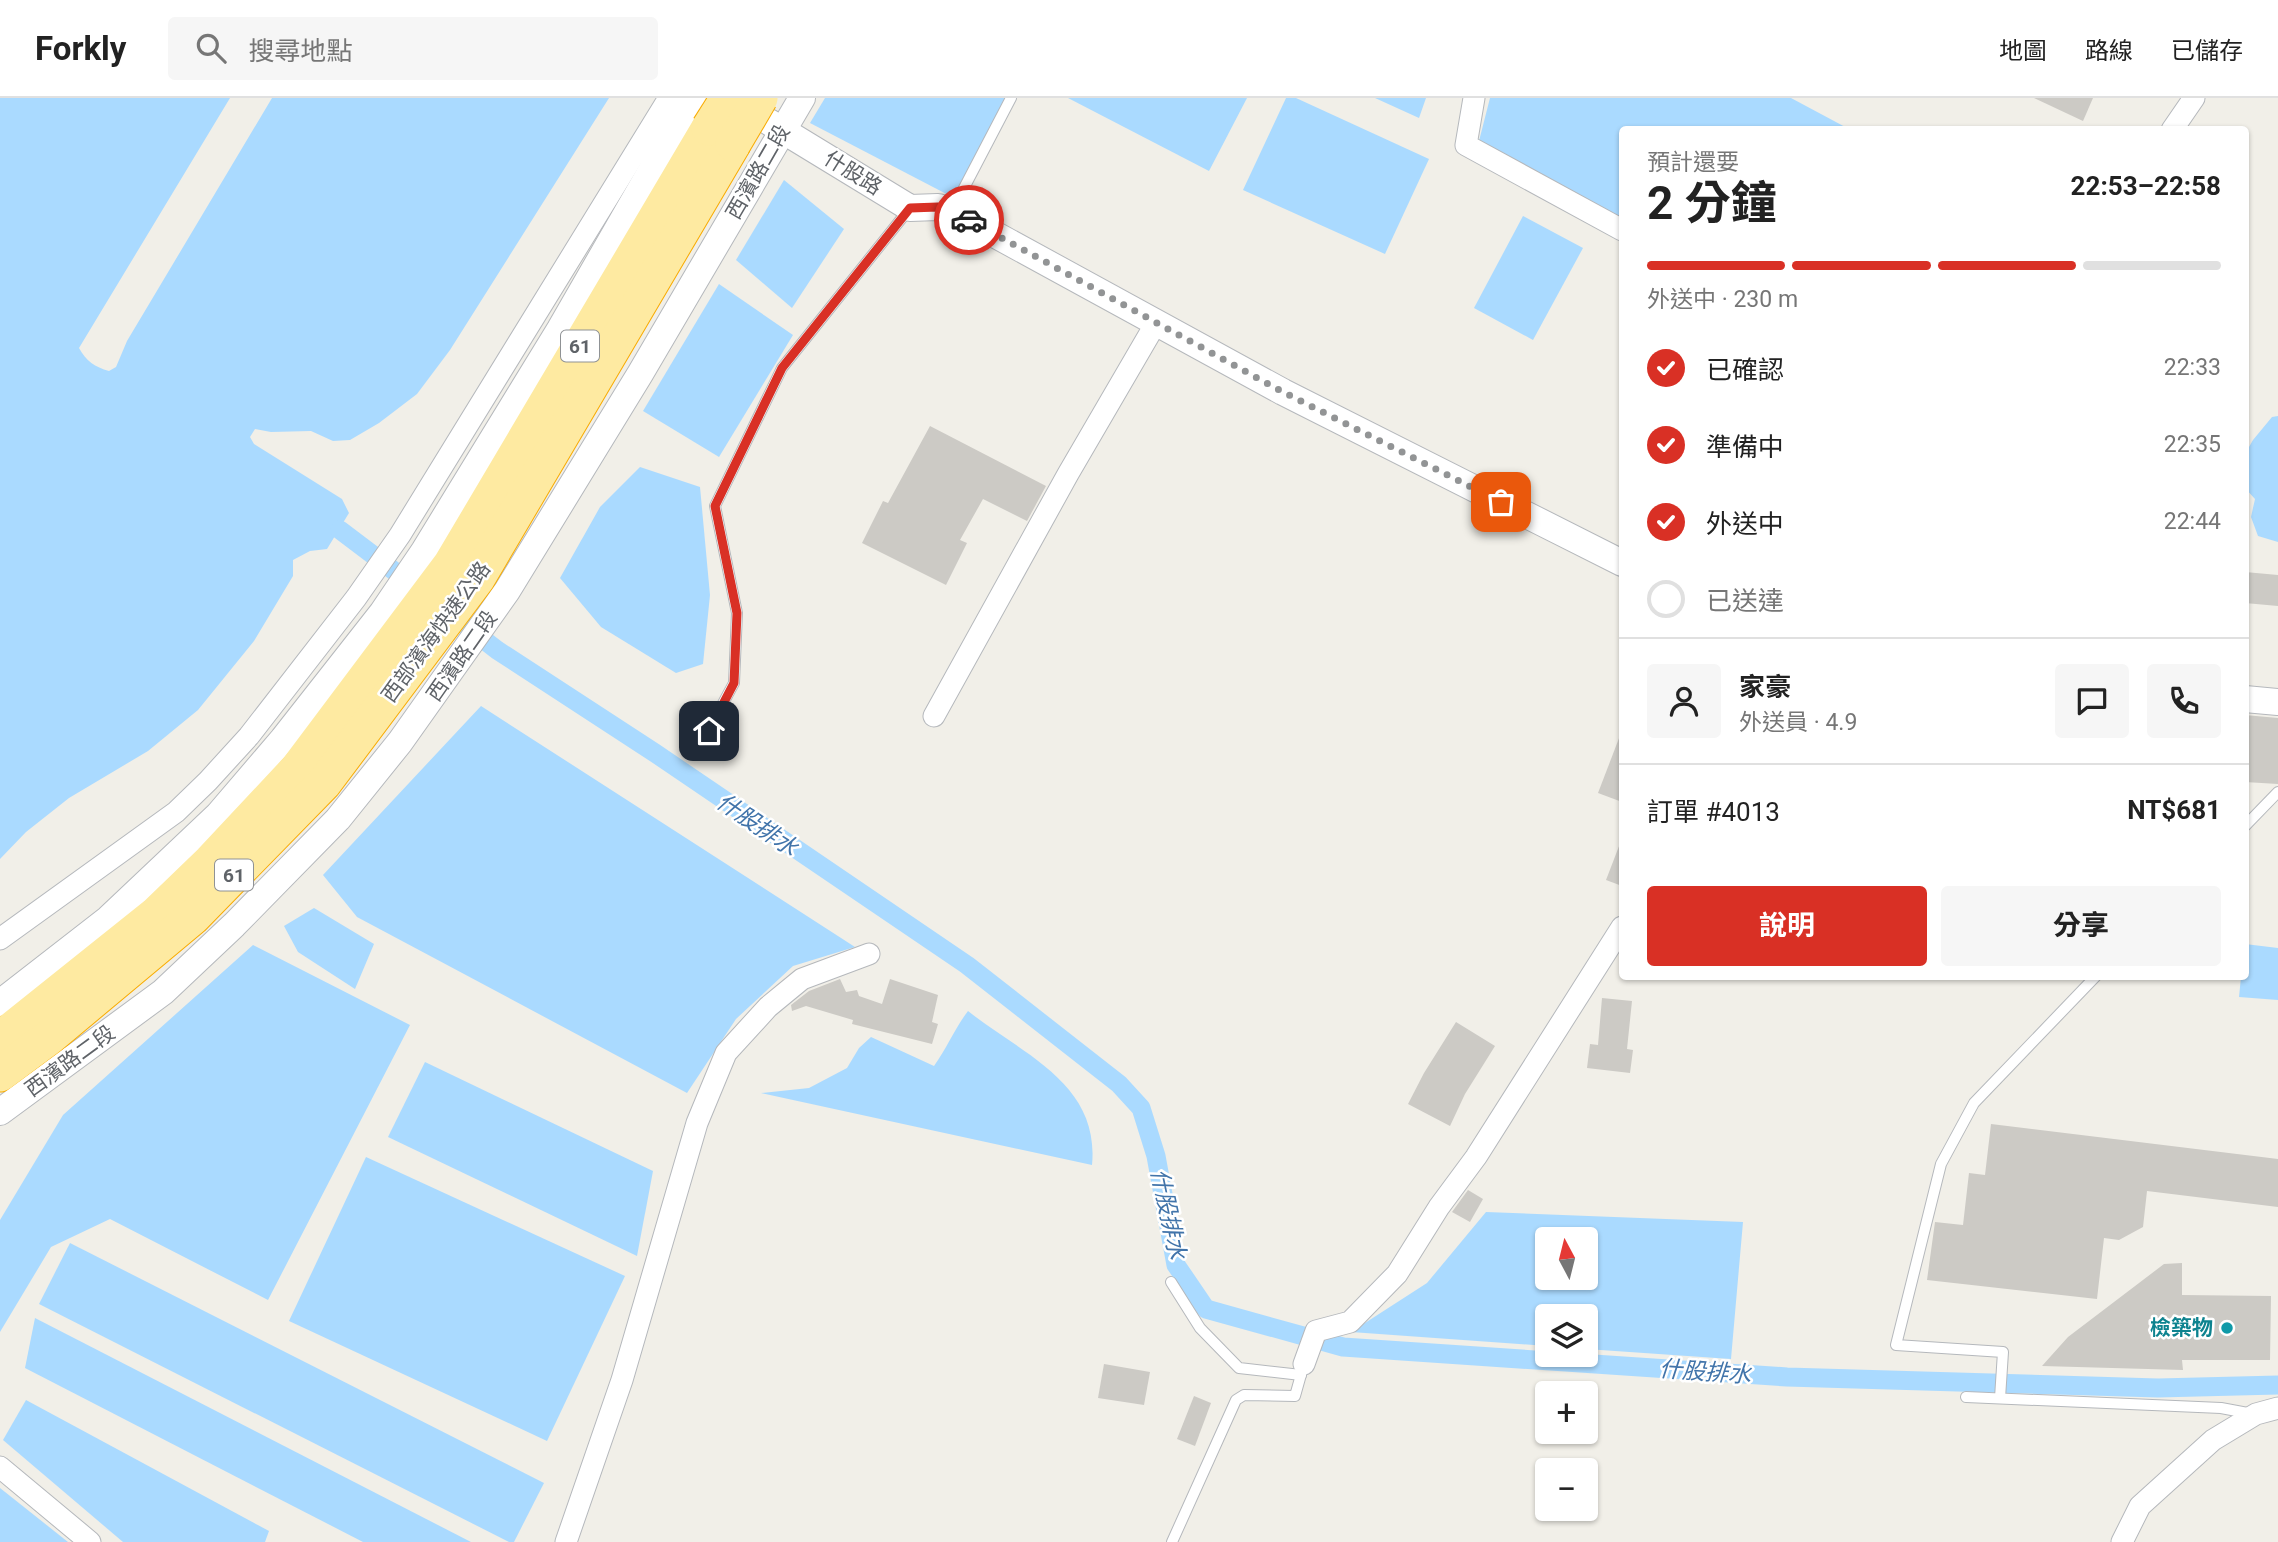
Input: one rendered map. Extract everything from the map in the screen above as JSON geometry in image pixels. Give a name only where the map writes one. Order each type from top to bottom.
[{"type":"highway","name":"西部濱海快速公路","points":[[0,1074],[47,1039],[193,917],[324,783],[465,571],[721,123],[728,98]]},
{"type":"highway","name":"西部濱海快速公路","points":[[721,123],[760,98]]},
{"type":"highway","name":"西部濱海快速公路","points":[[0,1040],[155,915],[211,861],[420,635]]},
{"type":"street","points":[[0,939],[176,812],[249,736],[356,598],[400,535],[669,98]]},
{"type":"street","name":"西濱路二段","points":[[465,571],[560,329],[694,98]]},
{"type":"street","name":"西濱路二段","points":[[0,1003],[108,919],[218,815],[283,739],[420,635],[465,571],[640,374],[802,98]]},
{"type":"street","points":[[1474,98],[1466,145],[1619,228]]},
{"type":"street","points":[[2175,126],[2194,98]]},
{"type":"street","name":"什股路","points":[[721,123],[783,129],[910,208]]},
{"type":"street","points":[[910,208],[938,207],[952,211],[1283,392],[1619,561]]},
{"type":"street","points":[[934,716],[1068,474],[1156,323]]},
{"type":"street","name":"西濱路二段","points":[[0,1112],[163,992],[234,925],[338,819],[400,742],[420,635]]},
{"type":"street","points":[[2249,699],[2278,702]]},
{"type":"street","points":[[1303,1369],[1316,1331],[1350,1322],[1397,1274],[1439,1208],[1476,1157],[1619,932]]},
{"type":"street","points":[[566,1542],[622,1380],[698,1123],[726,1052],[768,1007],[802,979],[869,954]]},
{"type":"street","points":[[2122,1542],[2140,1506],[2213,1440],[2256,1414],[2278,1408]]},
{"type":"street","points":[[0,1467],[90,1542]]},
{"type":"lane","points":[[952,211],[1011,98]]},
{"type":"lane","points":[[709,731],[734,683],[737,613],[715,506],[782,368],[910,208]]},
{"type":"lane","points":[[2249,822],[2278,792]]},
{"type":"lane","points":[[2000,1398],[2003,1352],[1896,1345],[1941,1164],[1974,1103],[2092,980]]},
{"type":"lane","points":[[1171,1282],[1200,1328],[1239,1368],[1303,1369],[1295,1396],[1244,1395],[1236,1400],[1172,1542]]},
{"type":"lane","points":[[1966,1397],[2221,1408],[2256,1414]]},
{"type":"water","points":[[0,98],[230,98],[79,348],[91,363],[109,371],[116,367],[127,341],[272,98],[609,98],[450,350],[417,394],[379,423],[350,440],[333,441],[311,431],[271,432],[255,429],[250,437],[254,444],[342,499],[349,513],[327,549],[310,551],[293,560],[293,576],[254,641],[198,710],[148,751],[69,798],[26,832],[0,859]]},
{"type":"water","points":[[825,98],[1014,98],[958,200],[810,123]]},
{"type":"water","points":[[1068,98],[1247,98],[1209,171]]},
{"type":"water","points":[[1286,98],[1296,98],[1429,159],[1385,254],[1243,190]]},
{"type":"water","points":[[1375,98],[1426,98],[1419,118]]},
{"type":"water","points":[[1490,98],[1791,98],[1843,126],[1619,126],[1619,216],[1479,141]]},
{"type":"water","points":[[784,180],[844,229],[792,308],[736,260]]},
{"type":"water","points":[[1523,216],[1583,248],[1533,340],[1474,308]]},
{"type":"water","points":[[719,284],[793,335],[719,457],[643,411]]},
{"type":"water","points":[[2278,416],[2278,542],[2258,536],[2251,517],[2255,499],[2249,492],[2249,447],[2272,417]]},
{"type":"water","points":[[640,467],[700,487],[710,595],[703,664],[676,673],[601,627],[560,578],[600,507]]},
{"type":"water","points":[[481,706],[855,947],[793,966],[736,1019],[687,1093],[357,917],[323,875]]},
{"type":"water","points":[[314,908],[374,944],[355,989],[298,952],[284,926]]},
{"type":"water","points":[[2249,944],[2278,948],[2278,1000],[2239,997],[2241,980],[2249,980]]},
{"type":"water","points":[[253,945],[410,1025],[268,1300],[110,1219],[51,1247],[0,1332],[0,1220],[63,1115]]},
{"type":"water","points":[[968,1011],[1033,1057],[1071,1092],[1084,1112],[1091,1137],[1092,1165],[761,1093],[809,1088],[847,1068],[859,1048],[871,1037],[934,1066]]},
{"type":"water","points":[[425,1062],[653,1171],[637,1256],[388,1137]]},
{"type":"water","points":[[366,1157],[625,1276],[547,1441],[289,1321]]},
{"type":"water","points":[[1486,1212],[1743,1222],[1731,1359],[1598,1350],[1598,1304],[1535,1304],[1535,1345],[1351,1332],[1427,1283]]},
{"type":"water","points":[[70,1243],[544,1483],[514,1542],[509,1542],[39,1304]]},
{"type":"water","points":[[35,1318],[471,1542],[363,1542],[25,1368]]},
{"type":"water","points":[[26,1400],[269,1531],[265,1542],[123,1542],[3,1440]]},
{"type":"water","points":[[0,1488],[68,1542],[0,1542]]},
{"type":"building","points":[[2034,98],[2093,98],[2083,121]]},
{"type":"building","points":[[930,426],[1046,486],[1027,521],[983,499],[960,540],[967,543],[946,585],[862,543],[883,501],[888,503]]},
{"type":"building","points":[[2249,572],[2278,575],[2278,606],[2249,603]]},
{"type":"building","points":[[2249,715],[2278,718],[2278,784],[2249,782]]},
{"type":"building","points":[[1619,738],[1619,801],[1598,793]]},
{"type":"building","points":[[1619,846],[1619,885],[1606,880]]},
{"type":"building","points":[[840,979],[846,992],[857,990],[859,996],[882,1004],[890,979],[938,995],[932,1022],[938,1024],[932,1044],[852,1024],[853,1020],[806,1006],[792,1011],[791,1005],[809,991]]},
{"type":"building","points":[[1602,998],[1632,1001],[1627,1049],[1633,1050],[1630,1073],[1587,1068],[1590,1044],[1598,1045]]},
{"type":"building","points":[[1456,1022],[1495,1046],[1465,1094],[1450,1126],[1408,1104]]},
{"type":"building","points":[[1991,1124],[2278,1159],[2278,1207],[2147,1191],[2143,1227],[2119,1240],[2104,1238],[2097,1299],[1927,1280],[1935,1222],[1963,1225],[1969,1173],[1985,1175]]},
{"type":"building","points":[[1468,1190],[1483,1199],[1470,1222],[1452,1212]]},
{"type":"building","points":[[2182,1263],[2182,1295],[2271,1296],[2270,1360],[2182,1360],[2183,1370],[2042,1366],[2068,1337],[2164,1264]]},
{"type":"building","points":[[1104,1364],[1150,1372],[1144,1405],[1098,1398]]},
{"type":"building","points":[[1194,1396],[1211,1403],[1195,1446],[1177,1439]]},
{"type":"waterway","name":"什股排水","points":[[340,530],[414,586]]},
{"type":"waterway","name":"什股排水","points":[[444,609],[497,650],[655,753],[967,965],[1119,1084],[1141,1108],[1156,1156],[1176,1265],[1206,1309],[1343,1347],[1787,1377],[2158,1388],[2278,1385]]},
{"type":"way so far","points":[[969,220],[1283,392],[1501,502]]},
{"type":"place","name":"檢築物","points":[[2227,1328]]},
{"type":"route","points":[[709,731],[734,683],[737,613],[715,506],[782,368],[910,208],[938,207],[969,220]]}]
